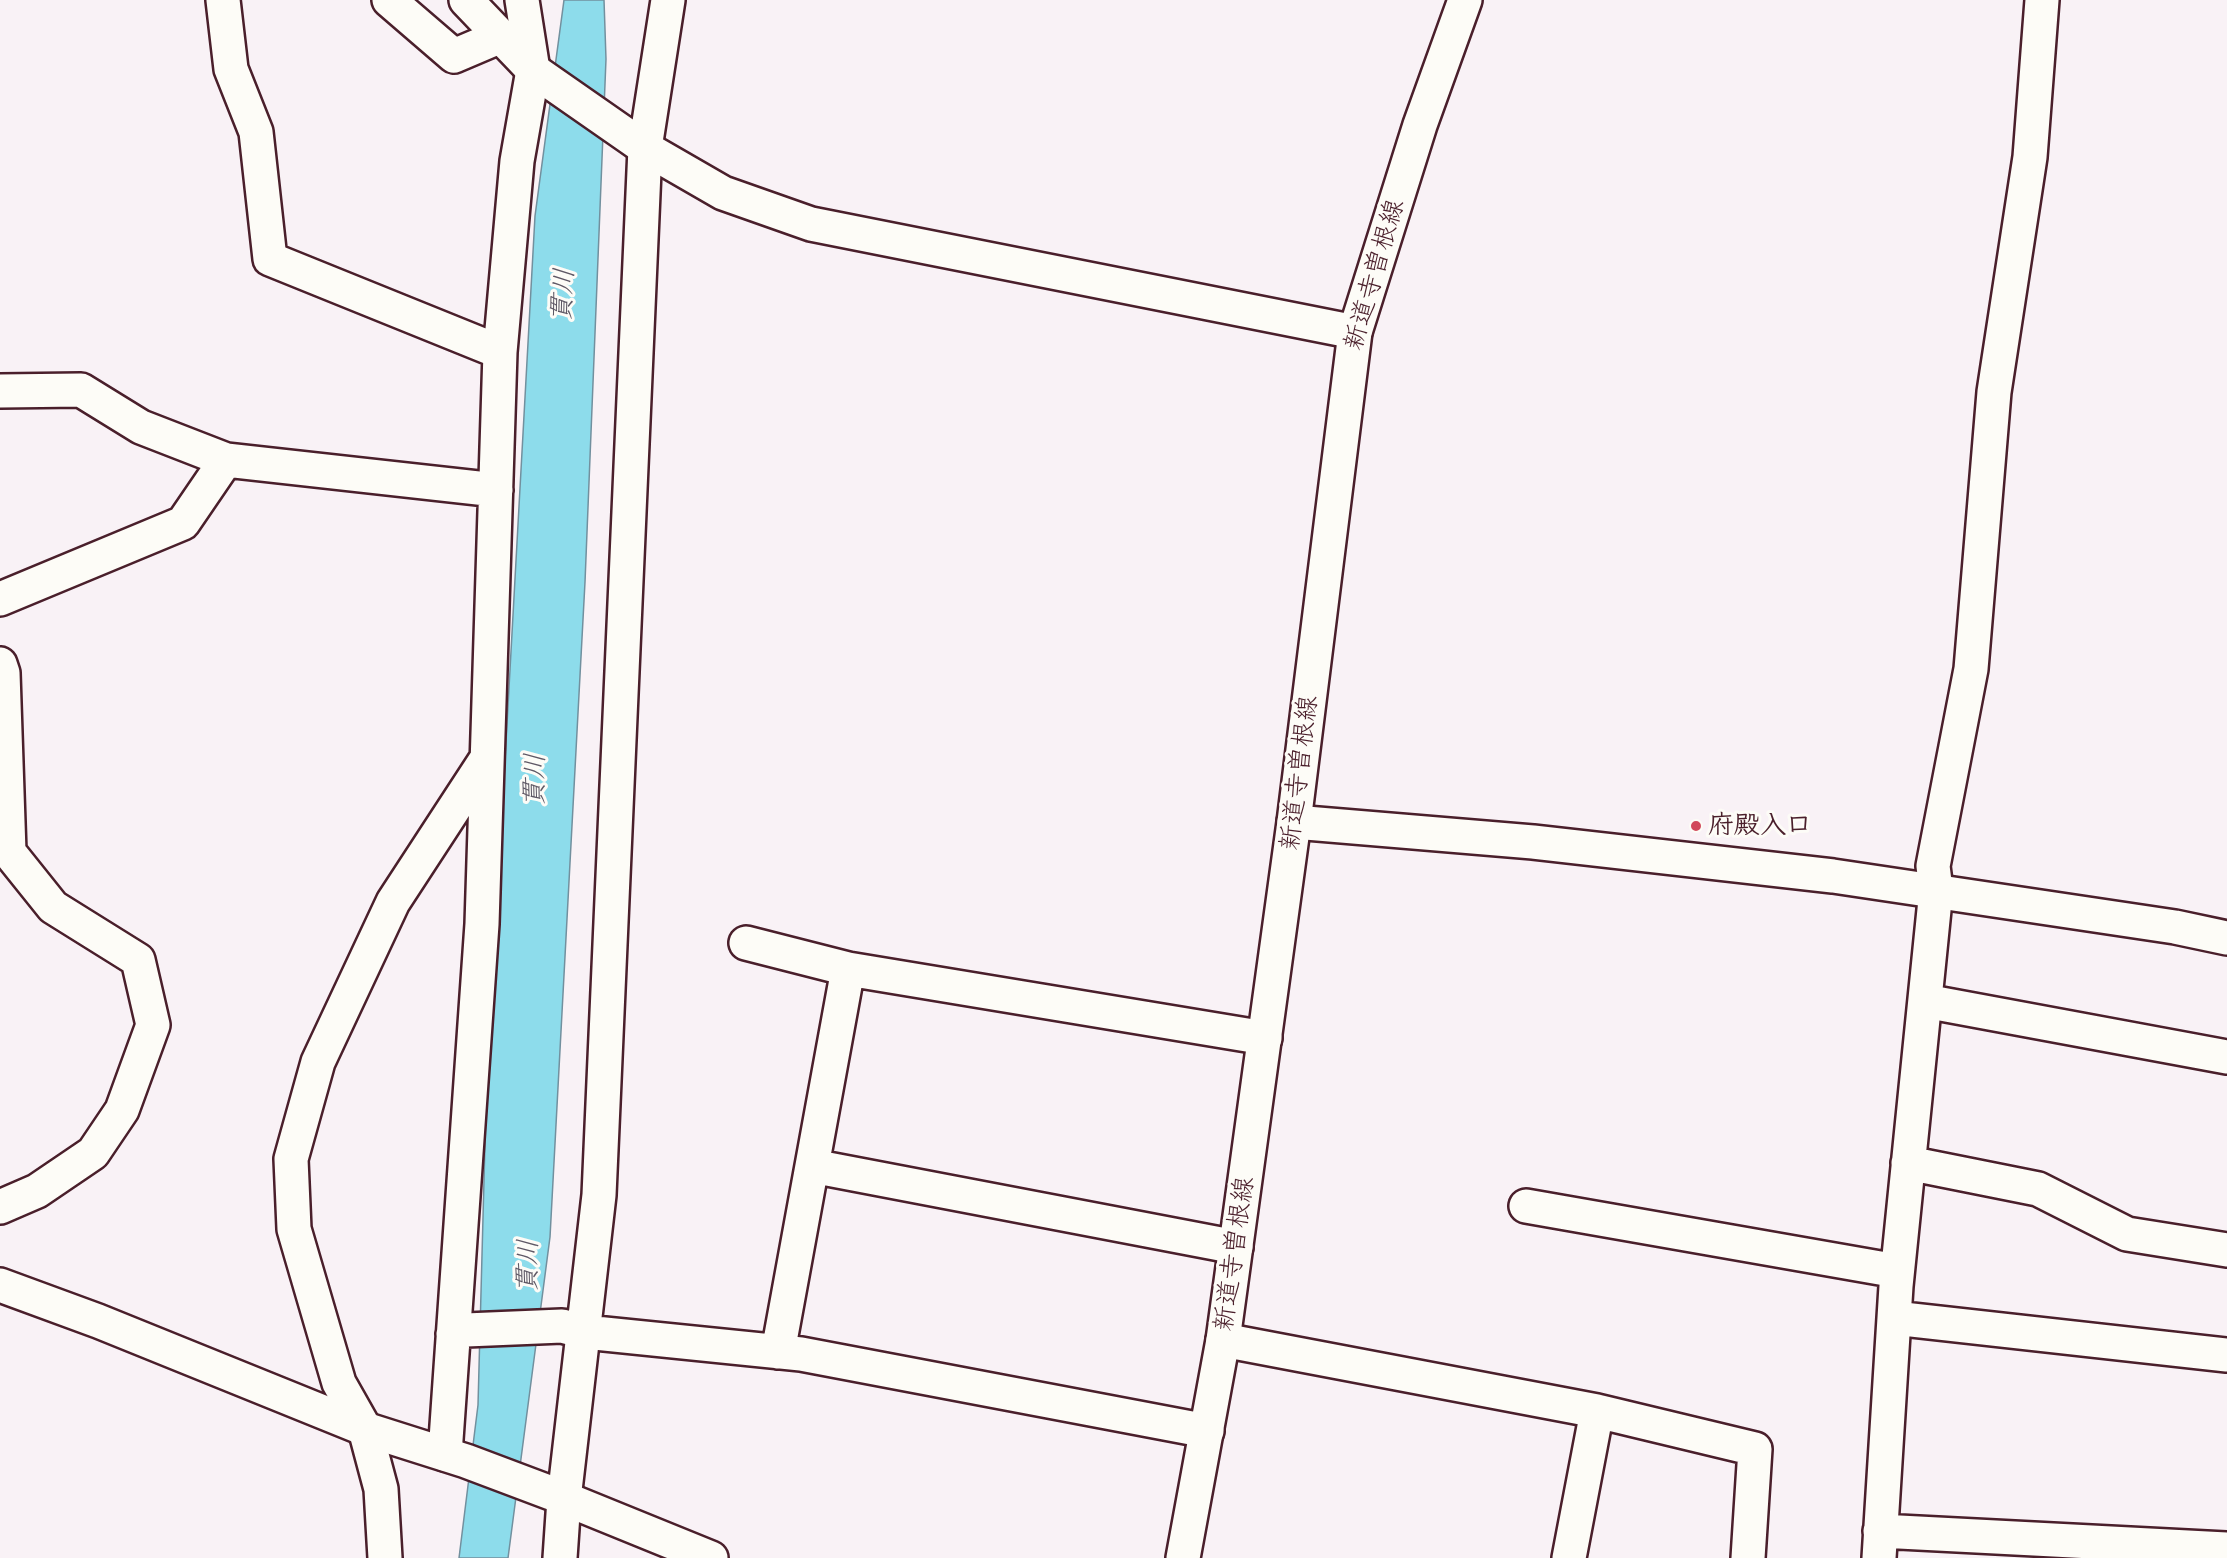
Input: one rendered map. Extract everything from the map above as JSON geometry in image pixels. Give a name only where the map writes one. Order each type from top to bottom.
[{"type":"street","points":[[223,0],[231,69],[256,132],[270,259],[500,352]]},
{"type":"street","points":[[389,0],[454,56],[501,36]]},
{"type":"street","points":[[466,0],[533,70],[645,148],[723,194],[811,224],[1355,332]]},
{"type":"street","points":[[456,1457],[459,1332],[482,924],[500,352],[517,161],[533,70],[522,0]]},
{"type":"street","points":[[560,1558],[558,1496],[573,1329],[599,1195],[645,148],[668,0]]},
{"type":"street","name":"新道寺曽根線","points":[[1183,1558],[1223,1340],[1294,822],[1355,332],[1420,125],[1465,0]]},
{"type":"street","points":[[2042,0],[2030,157],[1994,392],[1971,669],[1934,866],[1936,891],[1897,1271],[1879,1544],[2227,1549]]},
{"type":"street","points":[[0,391],[81,390],[141,427],[226,460],[496,490]]},
{"type":"street","points":[[0,599],[183,524],[226,460]]},
{"type":"street","points":[[0,663],[3,672],[9,852],[53,907],[138,960],[153,1024],[122,1110],[93,1152],[37,1191],[0,1207]]},
{"type":"street","points":[[384,1558],[381,1489],[365,1429],[339,1383],[294,1229],[291,1159],[318,1062],[393,902],[487,758]]},
{"type":"street","points":[[1294,822],[1533,842],[1833,876],[2175,927],[2227,938]]},
{"type":"street","points":[[747,943],[848,969],[1265,1038]]},
{"type":"street","points":[[778,1352],[848,969]]},
{"type":"street","points":[[1925,1001],[2227,1057]]},
{"type":"street","points":[[1908,1163],[2037,1189],[2127,1234],[2227,1250]]},
{"type":"street","points":[[812,1166],[1236,1247]]},
{"type":"street","points":[[1526,1206],[1897,1271]]},
{"type":"street","points":[[0,1285],[98,1321],[365,1429],[456,1457],[711,1558]]},
{"type":"street","points":[[1894,1317],[2227,1355]]},
{"type":"street","points":[[459,1332],[573,1329],[813,1356],[1207,1431]]},
{"type":"street","points":[[1223,1340],[1597,1411],[1755,1449],[1748,1558]]},
{"type":"street","points":[[1569,1558],[1597,1411]]},
{"type":"water","name":"貫川","points":[[564,0],[604,0],[606,59],[585,582],[550,1237],[508,1558],[459,1558],[478,1405],[486,1105],[535,216]]},
{"type":"place","name":"府殿入口","points":[[1696,826]]}]
